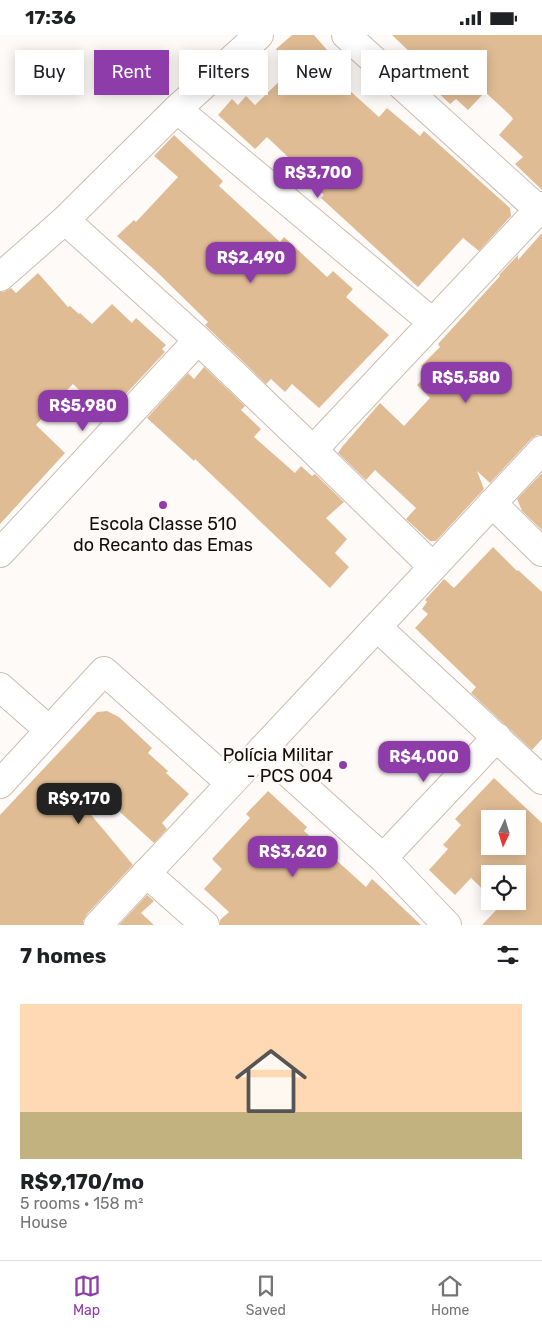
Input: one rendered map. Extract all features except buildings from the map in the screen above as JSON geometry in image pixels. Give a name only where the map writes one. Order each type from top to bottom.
[{"type":"street","points":[[0,277],[65,221],[177,109],[259,35]]},
{"type":"street","points":[[313,450],[540,208],[346,35]]},
{"type":"street","points":[[177,109],[432,322]]},
{"type":"street","points":[[65,221],[198,340],[433,567]]},
{"type":"street","points":[[0,553],[198,340]]},
{"type":"street","points":[[98,925],[542,450]]},
{"type":"street","points":[[492,503],[542,552]]},
{"type":"street","points":[[377,627],[542,780]]},
{"type":"street","points":[[0,784],[104,671],[230,783]]},
{"type":"street","points":[[0,687],[49,730]]},
{"type":"street","points":[[383,858],[496,737]]},
{"type":"street","points":[[262,749],[383,858],[447,925]]},
{"type":"street","points":[[146,873],[205,925]]},
{"type":"place","name":"Escola Classe 510 do Recanto das Emas","points":[[163,505]]},
{"type":"place","name":"Polícia Militar - PCS 004","points":[[343,765]]}]
